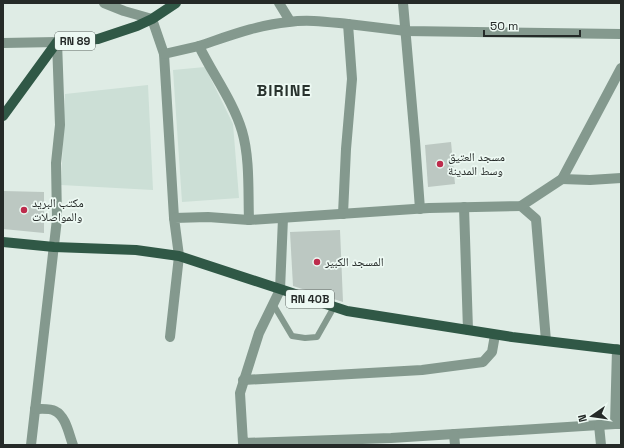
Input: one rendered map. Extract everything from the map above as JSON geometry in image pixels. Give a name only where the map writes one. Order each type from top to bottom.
[{"type":"main road","name":"RN 89","points":[[3,116],[57,42],[98,39],[137,26],[152,19],[176,3]]},
{"type":"main road","name":"RN 40B","points":[[3,242],[54,247],[136,250],[179,256],[347,311],[495,335],[619,350]]},
{"type":"street","points":[[104,3],[124,12],[152,19],[164,54],[174,218],[179,256],[170,337]]},
{"type":"street","points":[[279,3],[290,21]]},
{"type":"street","points":[[403,3],[420,209]]},
{"type":"street","points":[[164,54],[199,46],[256,27],[290,21],[316,21],[406,31],[621,34]]},
{"type":"street","points":[[343,214],[346,149],[352,79],[348,24]]},
{"type":"street","points":[[3,43],[57,42],[60,125],[56,163],[57,219],[31,445]]},
{"type":"street","points":[[199,46],[227,96],[242,132],[246,155],[249,220]]},
{"type":"street","points":[[174,218],[249,220],[420,209],[521,206],[562,179],[621,68]]},
{"type":"street","points":[[562,179],[590,180],[621,178]]},
{"type":"street","points":[[521,206],[536,219],[546,341]]},
{"type":"street","points":[[464,207],[468,330]]},
{"type":"street","points":[[283,218],[280,290],[259,333],[240,393],[243,444],[391,438],[618,424],[619,350]]},
{"type":"street","points":[[243,380],[422,370],[483,362],[492,352],[495,335]]},
{"type":"street","points":[[35,409],[54,410],[59,413],[63,417],[73,445]]},
{"type":"street","points":[[599,425],[601,445]]},
{"type":"street","points":[[454,434],[455,445]]},
{"type":"lane","points":[[273,304],[292,336],[305,338],[317,336],[334,306]]},
{"type":"shaded area","points":[[205,67],[233,124],[239,198],[182,202],[173,70]]},
{"type":"shaded area","points":[[148,85],[153,190],[61,185],[65,94]]},
{"type":"building","name":"مسجد العتيق وسط المدينة","points":[[451,142],[455,184],[428,187],[425,145]]},
{"type":"building","name":"مكتب البريد والمواصلات","points":[[3,191],[44,192],[44,233],[3,229]]},
{"type":"building","name":"المسجد الكبير","points":[[340,230],[343,302],[293,286],[290,232]]},
{"type":"place","name":"مسجد العتيق وسط المدينة","points":[[440,164]]},
{"type":"place","name":"مكتب البريد والمواصلات","points":[[24,210]]},
{"type":"place","name":"المسجد الكبير","points":[[317,262]]},
{"type":"district","name":"BIRINE","points":[[284,90]]}]
